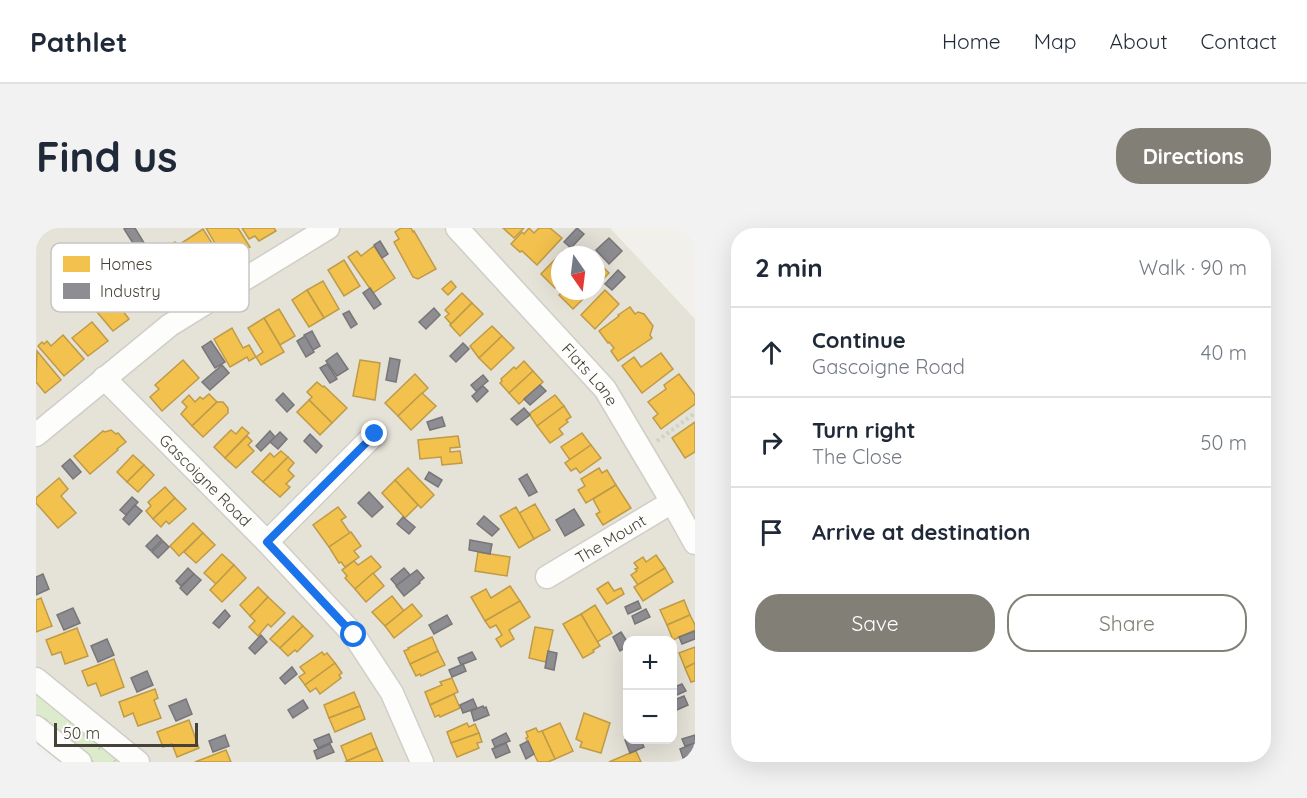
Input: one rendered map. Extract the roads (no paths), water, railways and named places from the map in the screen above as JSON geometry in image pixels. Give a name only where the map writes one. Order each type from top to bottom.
[{"type":"street","points":[[249,276],[328,228]]},
{"type":"street","name":"Flats Lane","points":[[457,228],[605,389],[695,543]]},
{"type":"street","points":[[36,435],[170,325],[191,312]]},
{"type":"street","name":"Gascoigne Road","points":[[104,378],[267,542],[354,635],[392,693],[422,762]]},
{"type":"street","points":[[267,542],[375,434]]},
{"type":"street","name":"The Mount","points":[[547,577],[672,502]]},
{"type":"street","points":[[36,679],[138,762]]},
{"type":"street","points":[[36,727],[80,762]]}]
